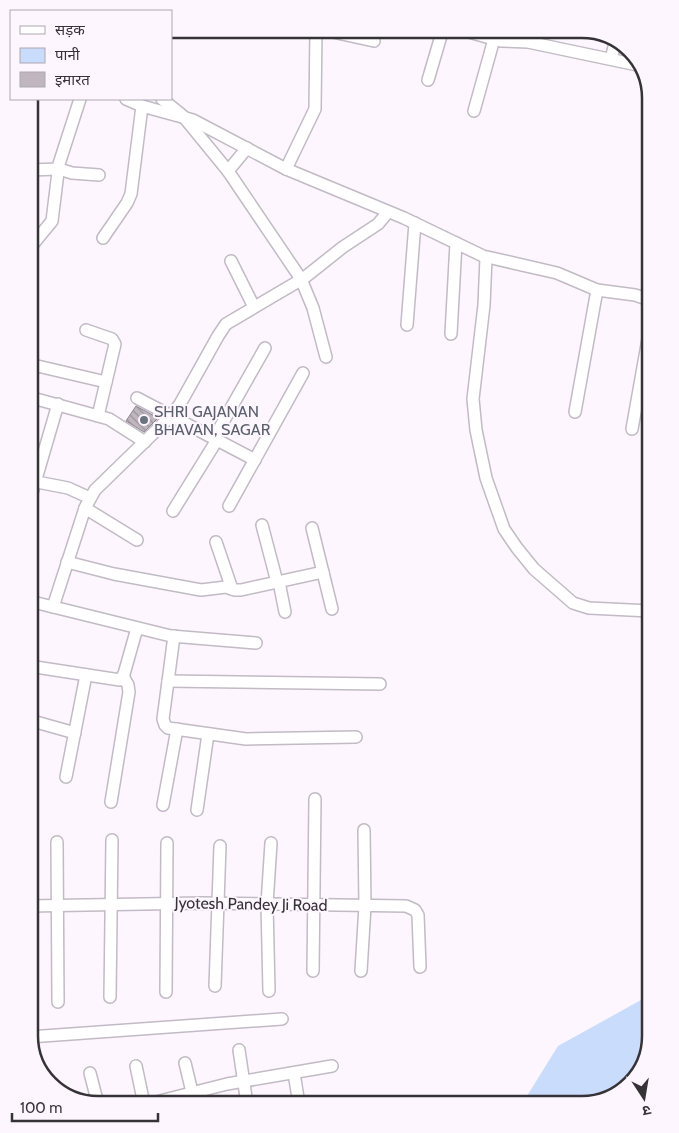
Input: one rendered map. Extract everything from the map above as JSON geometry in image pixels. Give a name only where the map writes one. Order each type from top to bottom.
[{"type":"street","points":[[286,169],[315,109],[318,37]]},
{"type":"street","points":[[358,38],[374,41]]},
{"type":"street","points":[[428,80],[440,38]]},
{"type":"street","points":[[490,38],[528,42],[631,64]]},
{"type":"street","points":[[474,111],[494,39]]},
{"type":"street","points":[[611,60],[614,47]]},
{"type":"street","points":[[38,238],[52,221],[59,169],[80,100]]},
{"type":"street","points":[[128,100],[142,106],[199,122],[286,169],[415,223],[486,258],[557,273],[597,290],[642,298]]},
{"type":"street","points":[[163,100],[183,116],[228,171],[301,279],[313,308],[326,357]]},
{"type":"street","points":[[103,238],[132,194],[142,106]]},
{"type":"street","points":[[228,171],[246,148]]},
{"type":"street","points":[[38,170],[59,169],[72,173],[99,175]]},
{"type":"street","points":[[52,607],[90,499],[171,416],[180,404],[222,329],[233,319],[301,279],[343,247],[378,224],[388,212]]},
{"type":"street","points":[[407,324],[415,223]]},
{"type":"street","points":[[451,334],[456,243]]},
{"type":"street","points":[[486,258],[484,305],[473,399],[476,430],[486,478],[504,529],[534,569],[573,603],[589,608],[642,611]]},
{"type":"street","points":[[231,261],[254,306]]},
{"type":"street","points":[[575,412],[597,290]]},
{"type":"street","points":[[86,330],[114,341],[115,347],[98,416]]},
{"type":"street","points":[[173,511],[216,439],[266,348]]},
{"type":"street","points":[[38,366],[106,382]]},
{"type":"street","points":[[229,506],[303,373]]},
{"type":"street","points":[[632,429],[642,373]]},
{"type":"street","points":[[137,398],[255,460]]},
{"type":"street","points":[[38,399],[115,421],[144,442]]},
{"type":"street","points":[[38,466],[58,404]]},
{"type":"street","points":[[38,479],[68,488],[90,499],[137,540]]},
{"type":"street","points":[[262,525],[285,612]]},
{"type":"street","points":[[312,528],[332,609]]},
{"type":"street","points":[[216,542],[232,590]]},
{"type":"street","points":[[67,562],[114,574],[201,590],[224,587],[232,590],[241,590],[323,572]]},
{"type":"street","points":[[38,603],[174,636],[256,643]]},
{"type":"street","points":[[38,668],[116,681],[123,676],[137,628]]},
{"type":"street","points":[[174,636],[164,722],[168,728],[246,739],[356,737]]},
{"type":"street","points":[[66,777],[86,676]]},
{"type":"street","points":[[111,802],[128,692],[128,685],[123,676]]},
{"type":"street","points":[[168,681],[380,684]]},
{"type":"street","points":[[38,723],[74,733]]},
{"type":"street","points":[[164,804],[177,729]]},
{"type":"street","points":[[197,810],[208,734]]},
{"type":"street","points":[[313,971],[315,799]]},
{"type":"street","points":[[361,971],[365,906],[364,830]]},
{"type":"street","points":[[110,997],[112,840]]},
{"type":"street","points":[[57,842],[58,1002]]},
{"type":"street","points":[[166,992],[167,843]]},
{"type":"street","points":[[269,991],[267,904],[271,844]]},
{"type":"street","points":[[215,986],[220,846]]},
{"type":"street","name":"Jyotesh Pandey Ji Road","points":[[38,906],[218,903],[406,906],[415,910],[418,915],[420,967]]},
{"type":"street","points":[[38,1036],[282,1019]]},
{"type":"street","points":[[239,1050],[245,1095]]},
{"type":"street","points":[[185,1063],[192,1092]]},
{"type":"street","points":[[136,1066],[142,1095]]},
{"type":"street","points":[[180,1095],[243,1081],[332,1066]]},
{"type":"street","points":[[90,1073],[96,1095]]},
{"type":"street","points":[[294,1073],[298,1095]]},
{"type":"water","points":[[642,999],[642,1035],[639,1051],[628,1073],[619,1073],[619,1082],[601,1092],[581,1096],[527,1096],[558,1046]]},
{"type":"building","name":"SHRI GAJANAN BHAVAN, SAGAR","points":[[136,406],[158,418],[144,432],[126,421]]},
{"type":"place","name":"SHRI GAJANAN BHAVAN, SAGAR","points":[[144,420]]}]
